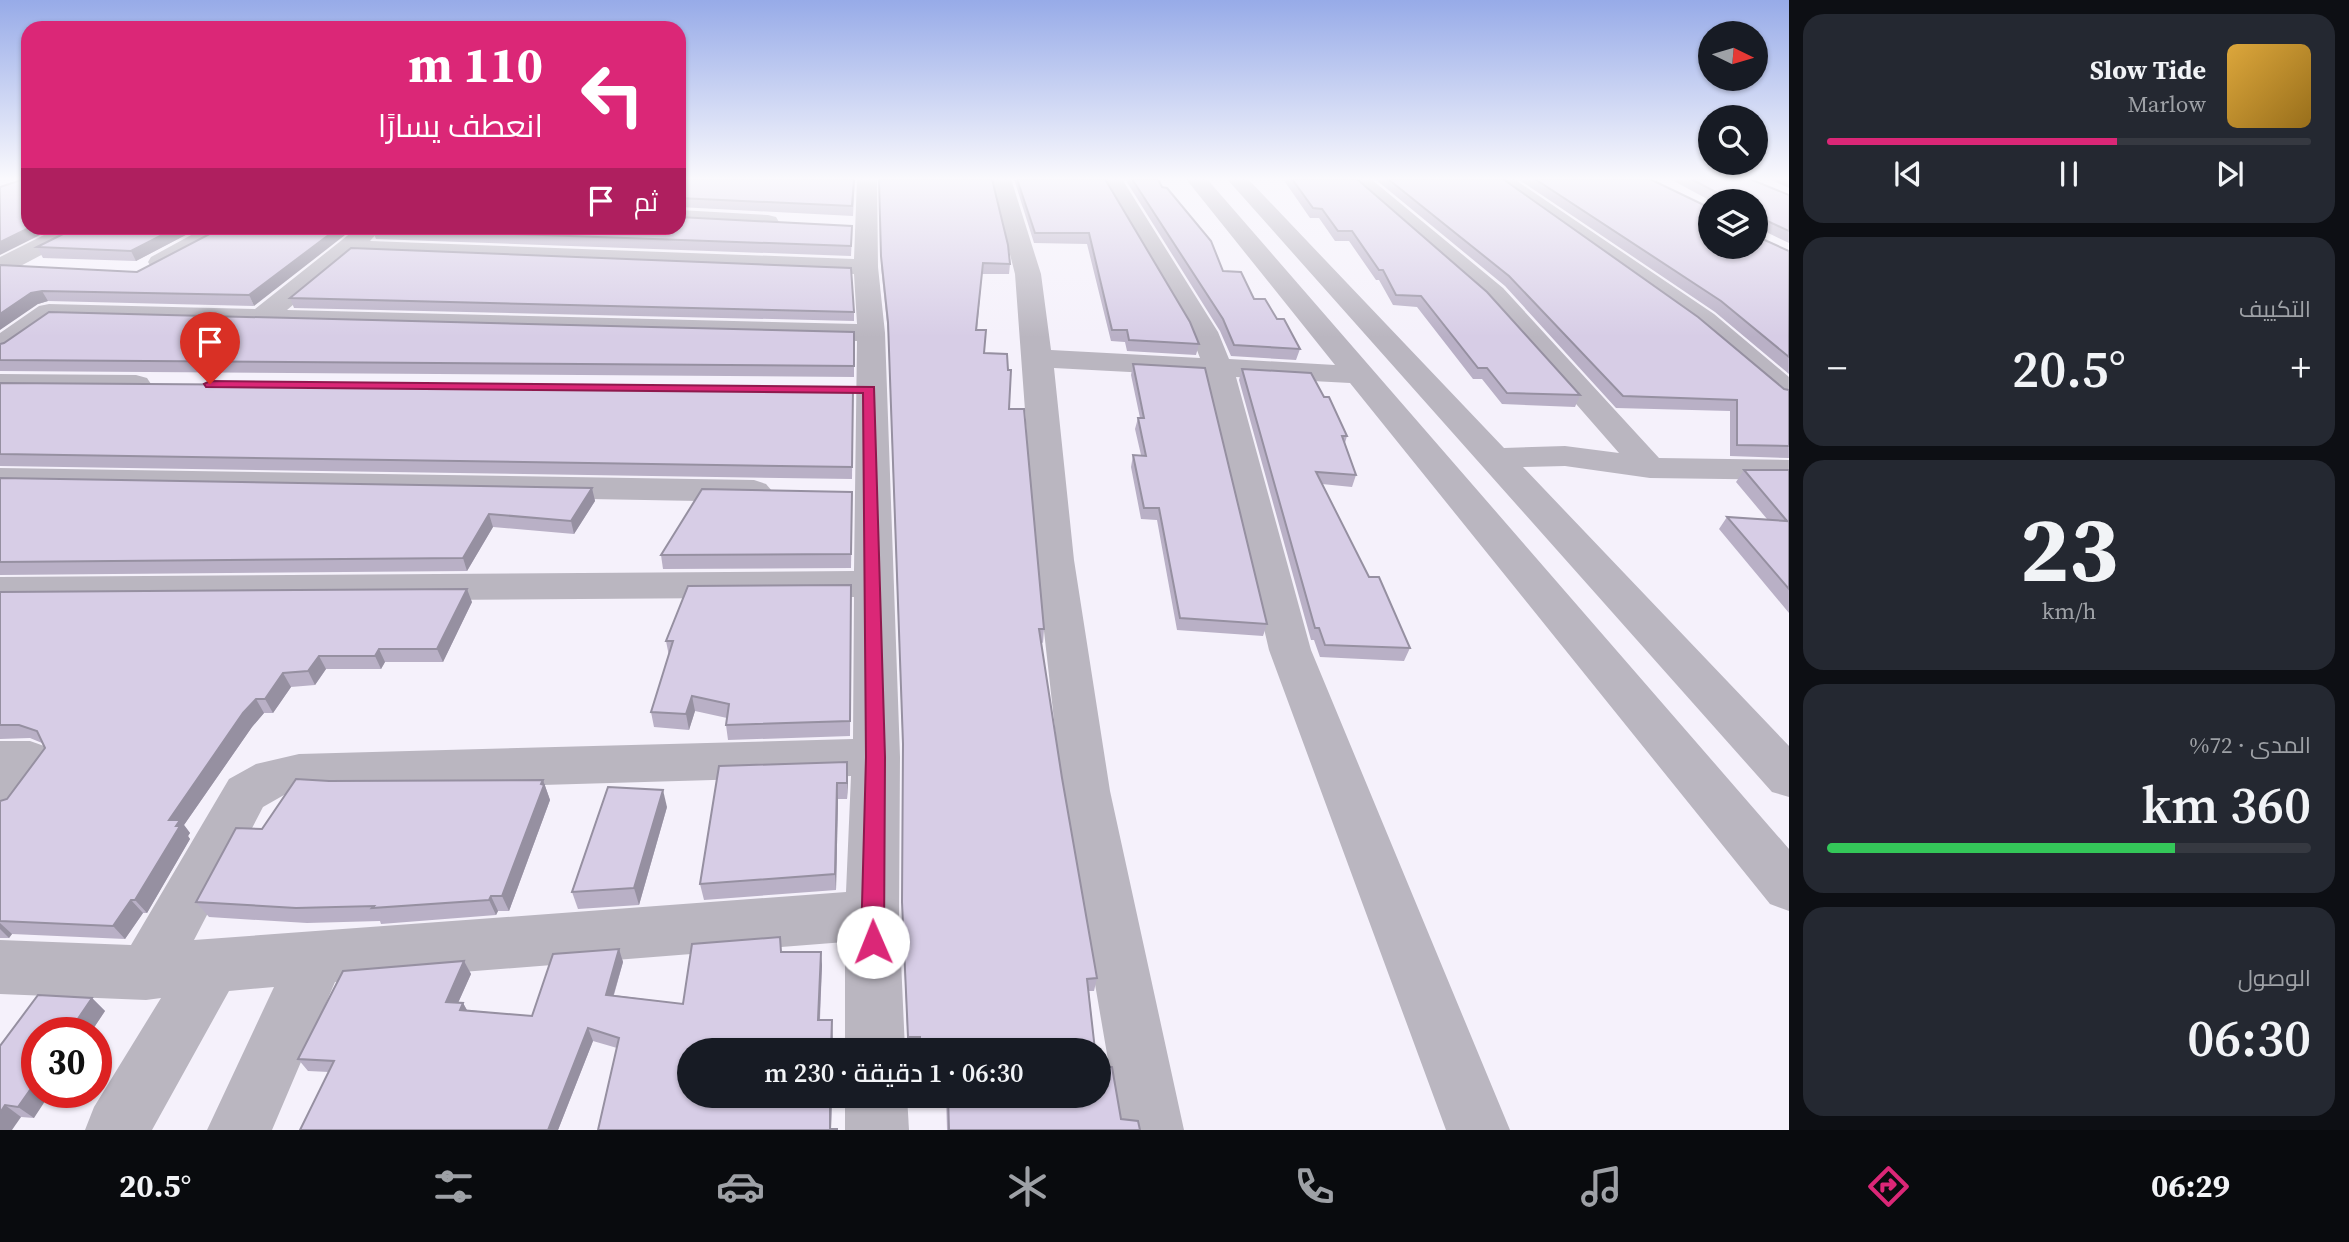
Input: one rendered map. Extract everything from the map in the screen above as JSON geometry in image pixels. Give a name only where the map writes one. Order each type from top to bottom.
[{"type":"street","points":[[856,232],[866,267],[871,333],[856,389],[858,493],[872,584],[876,757],[872,915],[875,1038]]},
{"type":"street","points":[[1016,232],[1028,274],[1055,560],[1086,792],[1152,1130]]},
{"type":"street","points":[[1144,232],[1204,332],[1218,367],[1290,650],[1478,1130]]},
{"type":"street","points":[[1241,232],[1789,887]]},
{"type":"street","points":[[1287,232],[1789,778]]},
{"type":"street","points":[[1422,232],[1494,294],[1650,468]]},
{"type":"street","points":[[1578,232],[1704,320],[1787,389]]},
{"type":"street","points":[[1,266],[61,235]]},
{"type":"street","points":[[142,272],[208,235]]},
{"type":"street","points":[[262,317],[363,235]]},
{"type":"street","points":[[348,247],[866,267]]},
{"type":"street","points":[[1,266],[53,268]]},
{"type":"street","points":[[5,340],[49,312],[871,333]]},
{"type":"street","points":[[1038,358],[1362,375]]},
{"type":"street","points":[[0,383],[165,384]]},
{"type":"street","points":[[1495,458],[1565,456],[1650,468],[1787,472]]},
{"type":"street","points":[[0,478],[790,492]]},
{"type":"street","points":[[1474,510],[1541,507]]},
{"type":"street","points":[[0,590],[872,584]]},
{"type":"street","points":[[146,973],[246,793],[273,778],[299,773],[876,757]]},
{"type":"street","points":[[0,760],[30,760],[0,797]]},
{"type":"street","points":[[0,967],[146,973],[213,965],[872,915]]},
{"type":"street","points":[[239,1130],[318,957]]},
{"type":"street","points":[[117,1130],[213,965]]},
{"type":"street","points":[[876,1108],[877,1130]]},
{"type":"building","points":[[0,232],[21,232],[21,232],[0,242]]},
{"type":"building","points":[[852,232],[851,246],[541,235]]},
{"type":"building","points":[[880,232],[1005,232],[1010,264],[983,263],[976,330],[986,330],[984,353],[1007,354],[1008,370],[1011,370],[1009,409],[1024,409],[1044,629],[1039,629],[1097,978],[1087,979],[1094,1038],[908,1037],[902,902],[903,744],[888,322]]},
{"type":"building","points":[[1136,232],[1190,322],[1199,344],[1129,340],[1127,330],[1112,330],[1089,233],[1035,233]]},
{"type":"building","points":[[1166,232],[1203,232],[1211,241],[1223,271],[1241,272],[1254,299],[1265,299],[1277,319],[1284,319],[1300,349],[1234,345],[1223,319]]},
{"type":"building","points":[[1353,232],[1418,232],[1487,292],[1580,395],[1507,393],[1487,368],[1478,368],[1421,296],[1396,295],[1383,270],[1379,270]]},
{"type":"building","points":[[1454,232],[1578,232],[1698,317],[1784,389],[1789,390],[1789,446],[1737,445],[1737,400],[1623,396],[1509,276]]},
{"type":"building","points":[[1615,232],[1698,232],[1698,259],[1768,259],[1768,242],[1789,251],[1789,357],[1721,301]]},
{"type":"building","points":[[61,235],[162,235],[131,251],[37,247]]},
{"type":"building","points":[[208,235],[329,235],[249,295],[42,291],[31,293],[0,314],[0,265],[137,272]]},
{"type":"building","points":[[351,248],[851,268],[854,312],[290,298]]},
{"type":"building","points":[[49,312],[854,332],[854,366],[0,360],[0,344]]},
{"type":"building","points":[[1133,364],[1205,368],[1267,624],[1180,618],[1159,508],[1144,508],[1133,455],[1146,456],[1138,418],[1144,418]]},
{"type":"building","points":[[1242,369],[1311,373],[1324,397],[1329,397],[1347,436],[1342,436],[1356,475],[1316,472],[1369,577],[1379,577],[1410,648],[1325,645],[1319,628],[1315,628]]},
{"type":"building","points":[[0,383],[853,389],[852,467],[0,454]]},
{"type":"building","points":[[1744,470],[1789,470],[1789,589],[1727,517],[1787,521]]},
{"type":"building","points":[[0,478],[592,488],[571,521],[489,514],[463,558],[0,562]]},
{"type":"building","points":[[702,489],[852,492],[851,554],[661,555]]},
{"type":"building","points":[[851,585],[850,721],[726,725],[729,704],[692,696],[686,714],[651,712],[673,641],[666,641],[688,586]]},
{"type":"building","points":[[467,589],[437,649],[379,649],[375,656],[319,656],[308,671],[283,673],[265,699],[256,699],[243,713],[169,820],[180,820],[176,826],[180,826],[135,900],[131,900],[113,926],[0,921],[0,801],[7,799],[45,748],[37,731],[19,725],[0,725],[0,592]]},
{"type":"building","points":[[847,762],[847,783],[837,783],[835,874],[700,884],[719,766]]},
{"type":"building","points":[[296,779],[543,780],[541,784],[544,785],[502,896],[491,896],[489,900],[372,908],[374,906],[296,908],[196,902],[236,828],[262,829]]},
{"type":"building","points":[[608,787],[663,790],[634,888],[572,892]]},
{"type":"building","points":[[780,937],[781,952],[821,952],[818,1020],[832,1020],[831,1038],[677,1038],[677,1108],[830,1108],[830,1129],[837,1130],[598,1130],[619,1038],[588,1028],[548,1130],[300,1130],[334,1061],[298,1059],[343,971],[464,961],[446,1002],[463,1003],[460,1010],[532,1016],[553,954],[619,949],[606,995],[683,1004],[692,944]]},
{"type":"building","points":[[38,995],[92,998],[79,1017],[22,1017]]},
{"type":"building","points":[[21,1018],[21,1103],[18,1107],[5,1105],[0,1113],[0,1046]]},
{"type":"building","points":[[1112,1067],[1121,1119],[1138,1121],[1140,1130],[949,1130],[948,1108],[1111,1108]]},
{"type":"route","points":[[210,384],[870,389],[876,757],[873,942]]}]
